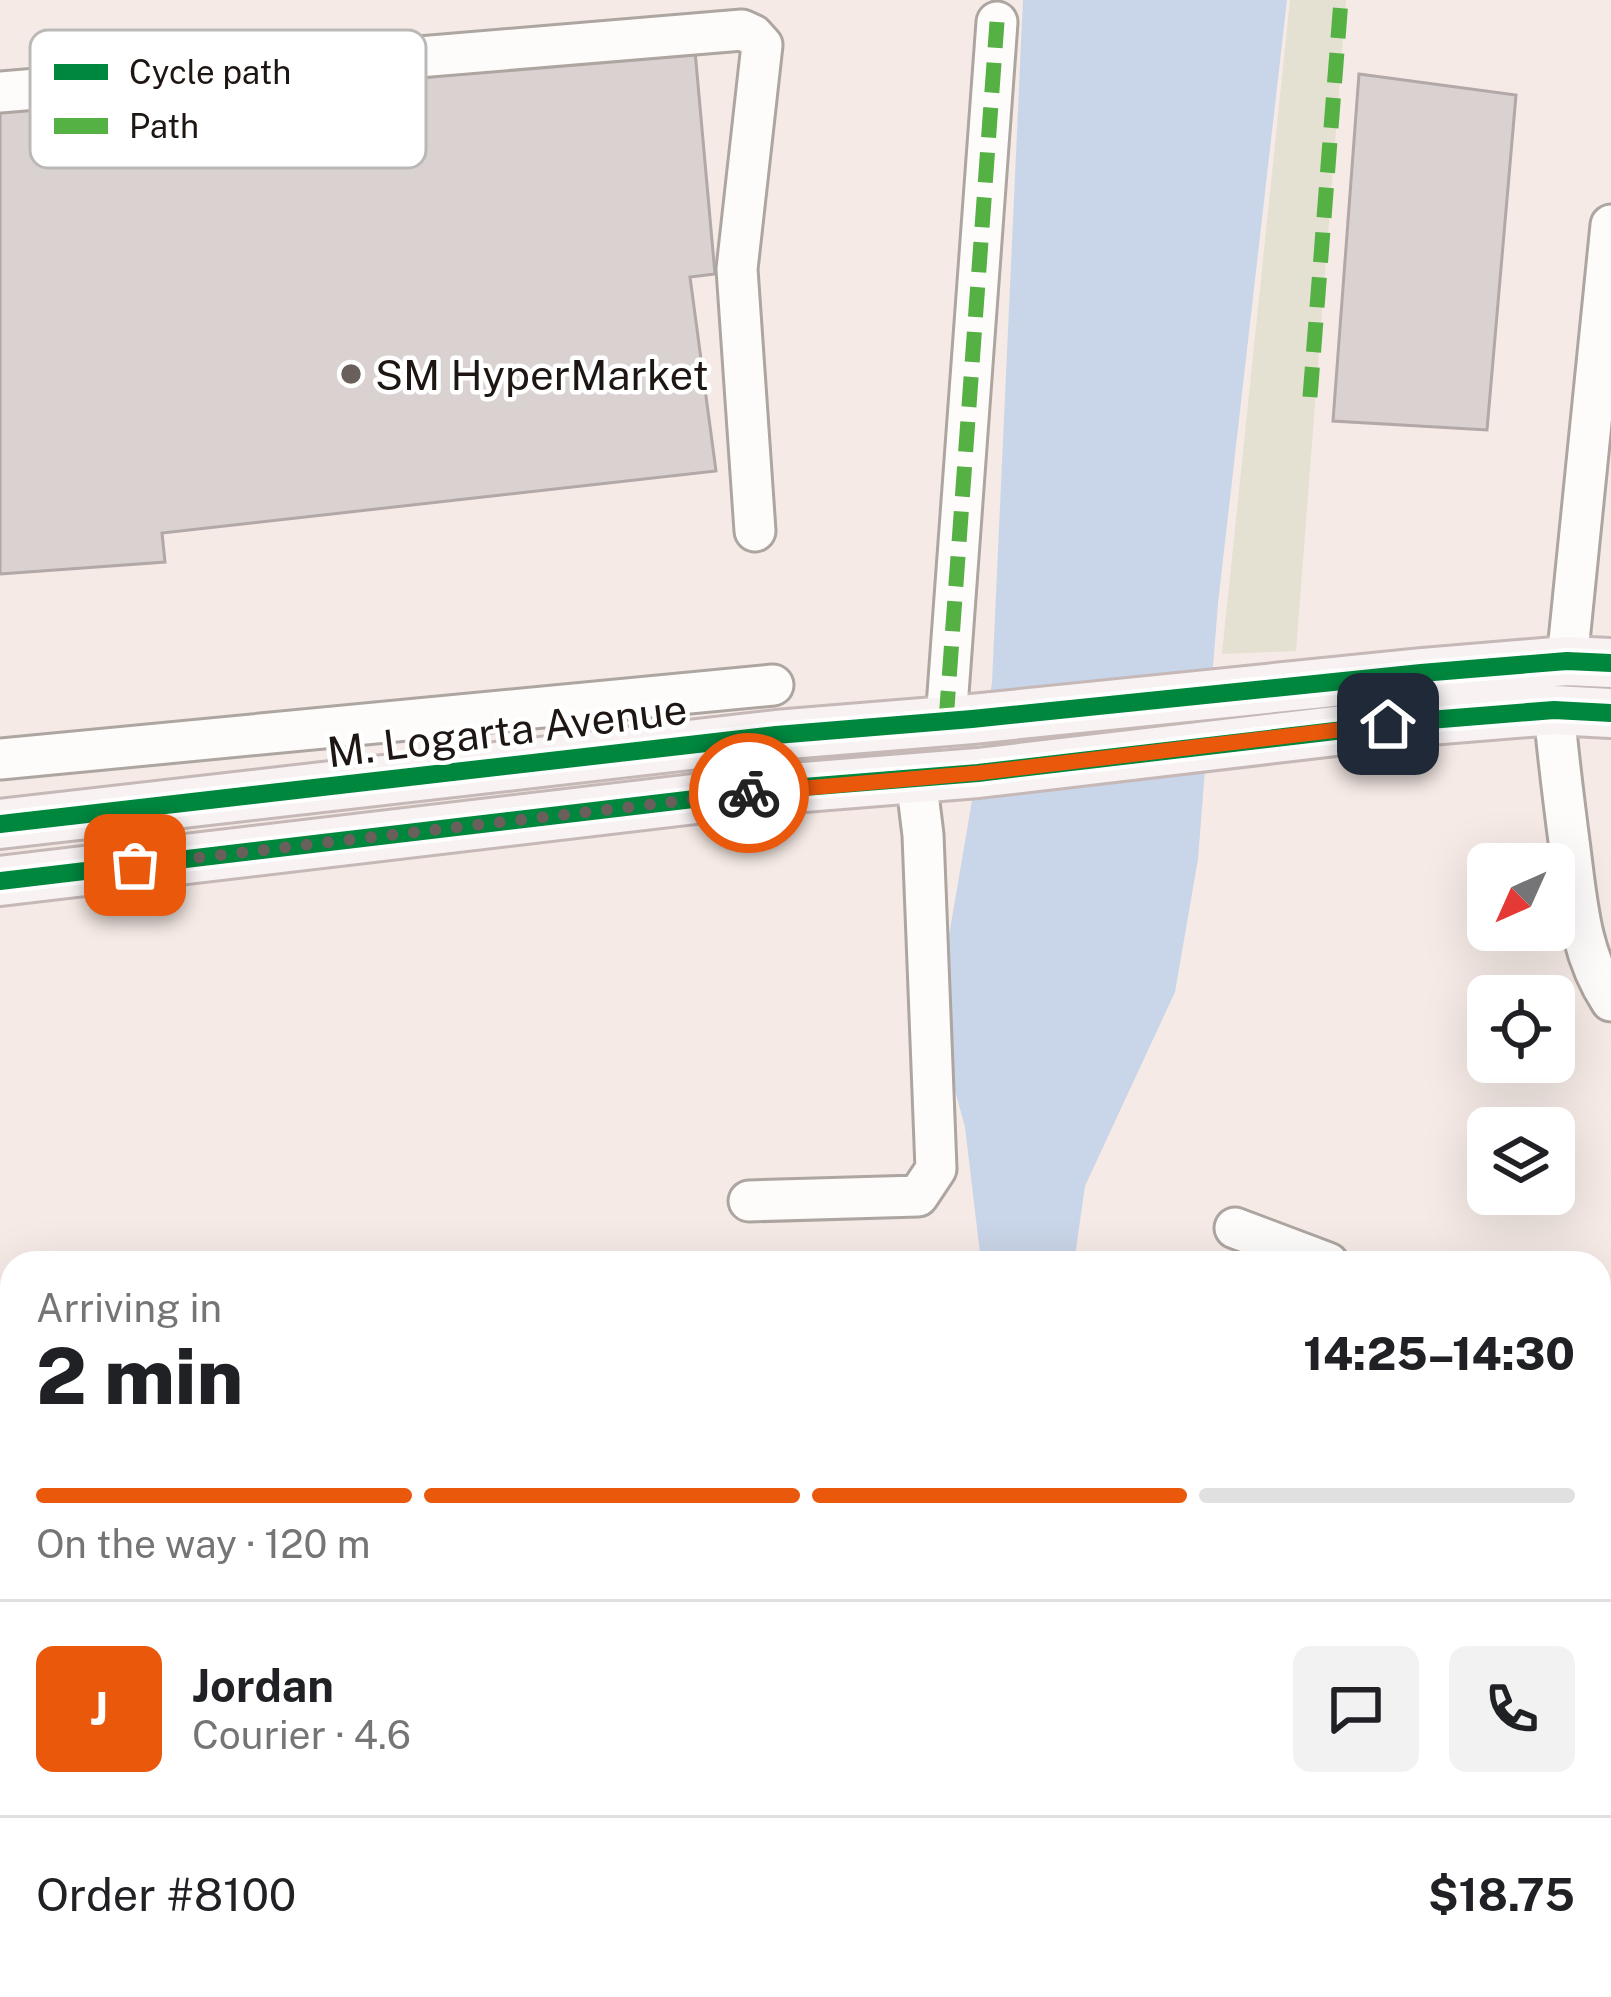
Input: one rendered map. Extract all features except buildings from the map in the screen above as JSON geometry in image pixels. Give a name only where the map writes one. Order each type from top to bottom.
[{"type":"main road","name":"M. Logarta Avenue","points":[[0,824],[776,735],[1589,662]]},
{"type":"main road","points":[[0,881],[779,789],[978,773],[1429,720],[1555,710],[1611,713]]},
{"type":"street","points":[[959,720],[998,22]]},
{"type":"street","points":[[426,56],[742,30],[762,45],[737,269],[755,530]]},
{"type":"street","points":[[0,92],[30,89]]},
{"type":"street","points":[[1589,662],[1611,225]]},
{"type":"street","points":[[0,759],[773,685]]},
{"type":"street","points":[[1555,710],[1582,938],[1611,1001]]},
{"type":"street","points":[[749,1201],[918,1196],[936,1169],[923,836],[916,778]]},
{"type":"street","points":[[1235,1228],[1296,1251]]},
{"type":"shaded area","points":[[1290,0],[1346,0],[1296,651],[1222,654]]},
{"type":"water","points":[[1023,0],[1287,0],[1218,603],[1198,859],[1175,992],[1085,1186],[1076,1251],[980,1251],[965,1127],[935,1018],[992,683]]},
{"type":"marked path","points":[[1310,397],[1341,0]]},
{"type":"marked path","points":[[946,721],[997,22]]},
{"type":"cycle path","points":[[0,824],[776,735],[1421,673],[1567,661],[1611,663]]},
{"type":"cycle path","points":[[0,881],[779,789],[978,773],[1429,720],[1554,710],[1611,713]]},
{"type":"way so far","points":[[135,865],[749,793]]},
{"type":"place","name":"SM HyperMarket","points":[[351,374]]},
{"type":"route","points":[[749,793],[978,773],[1388,724]]}]
